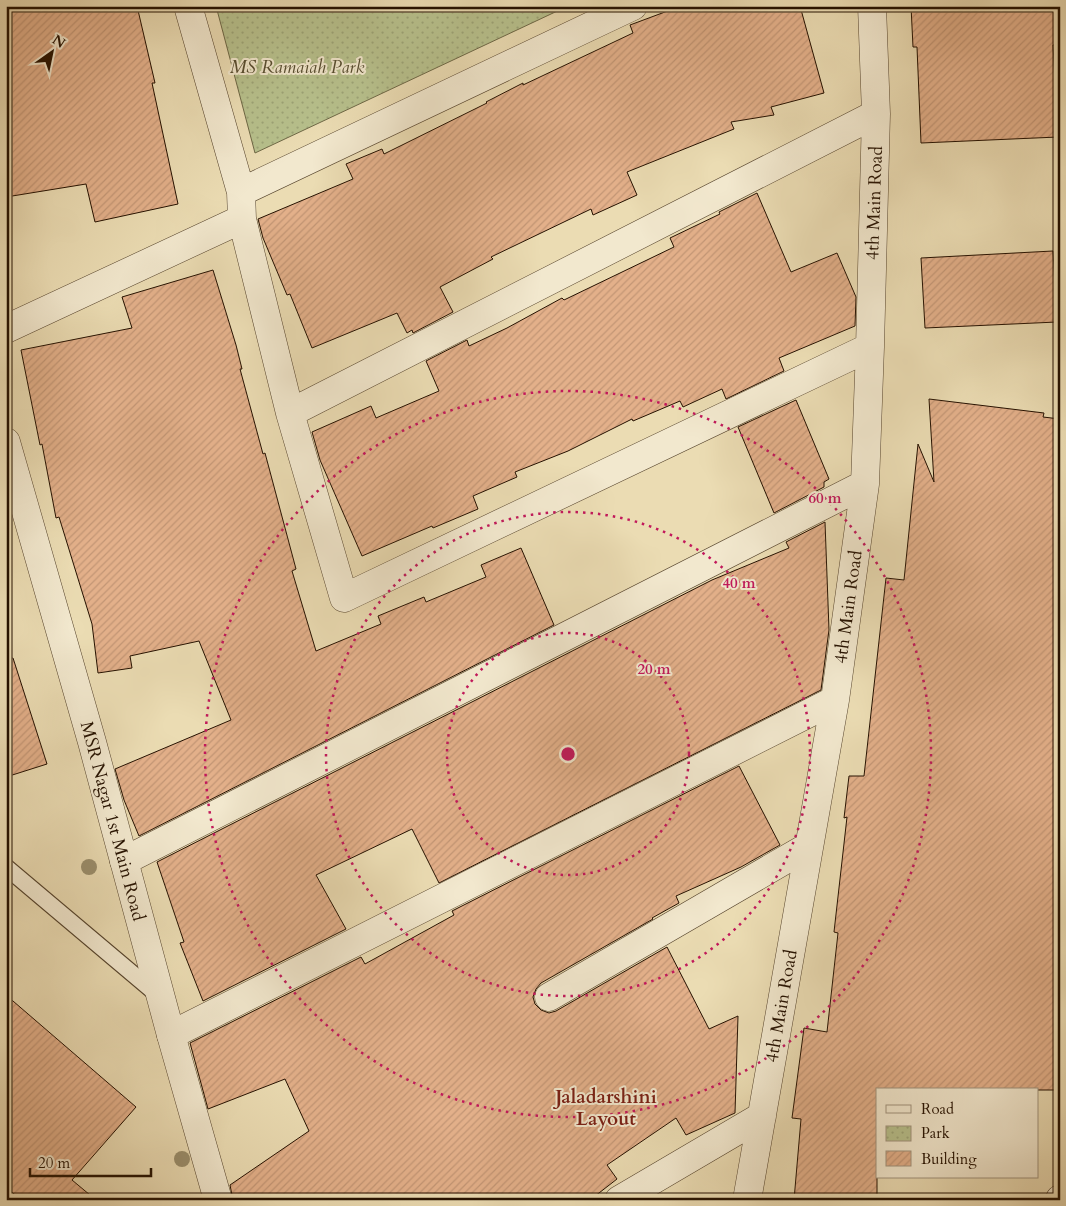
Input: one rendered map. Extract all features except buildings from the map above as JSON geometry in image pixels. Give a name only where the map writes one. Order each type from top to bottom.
[{"type":"street","points":[[188,6],[241,192],[242,219],[290,413],[344,598],[870,346]]},
{"type":"street","points":[[241,192],[633,6]]},
{"type":"street","name":"4th Main Road","points":[[747,1200],[835,700],[864,484],[870,346],[876,114],[872,6]]},
{"type":"street","points":[[290,413],[876,114]]},
{"type":"street","points":[[6,329],[242,219]]},
{"type":"street","name":"MSR Nagar 1st Main Road","points":[[6,442],[90,733],[171,1035],[218,1200]]},
{"type":"street","points":[[124,861],[864,484]]},
{"type":"street","points":[[171,1035],[835,700]]},
{"type":"street","points":[[549,998],[809,846]]},
{"type":"street","points":[[619,1200],[762,1116]]},
{"type":"lane","points":[[6,867],[161,998]]},
{"type":"green space","name":"MS Ramaiah Park","points":[[216,6],[568,6],[255,153]]},
{"type":"district","name":"Jaladarshini Layout","points":[[606,1107]]}]
